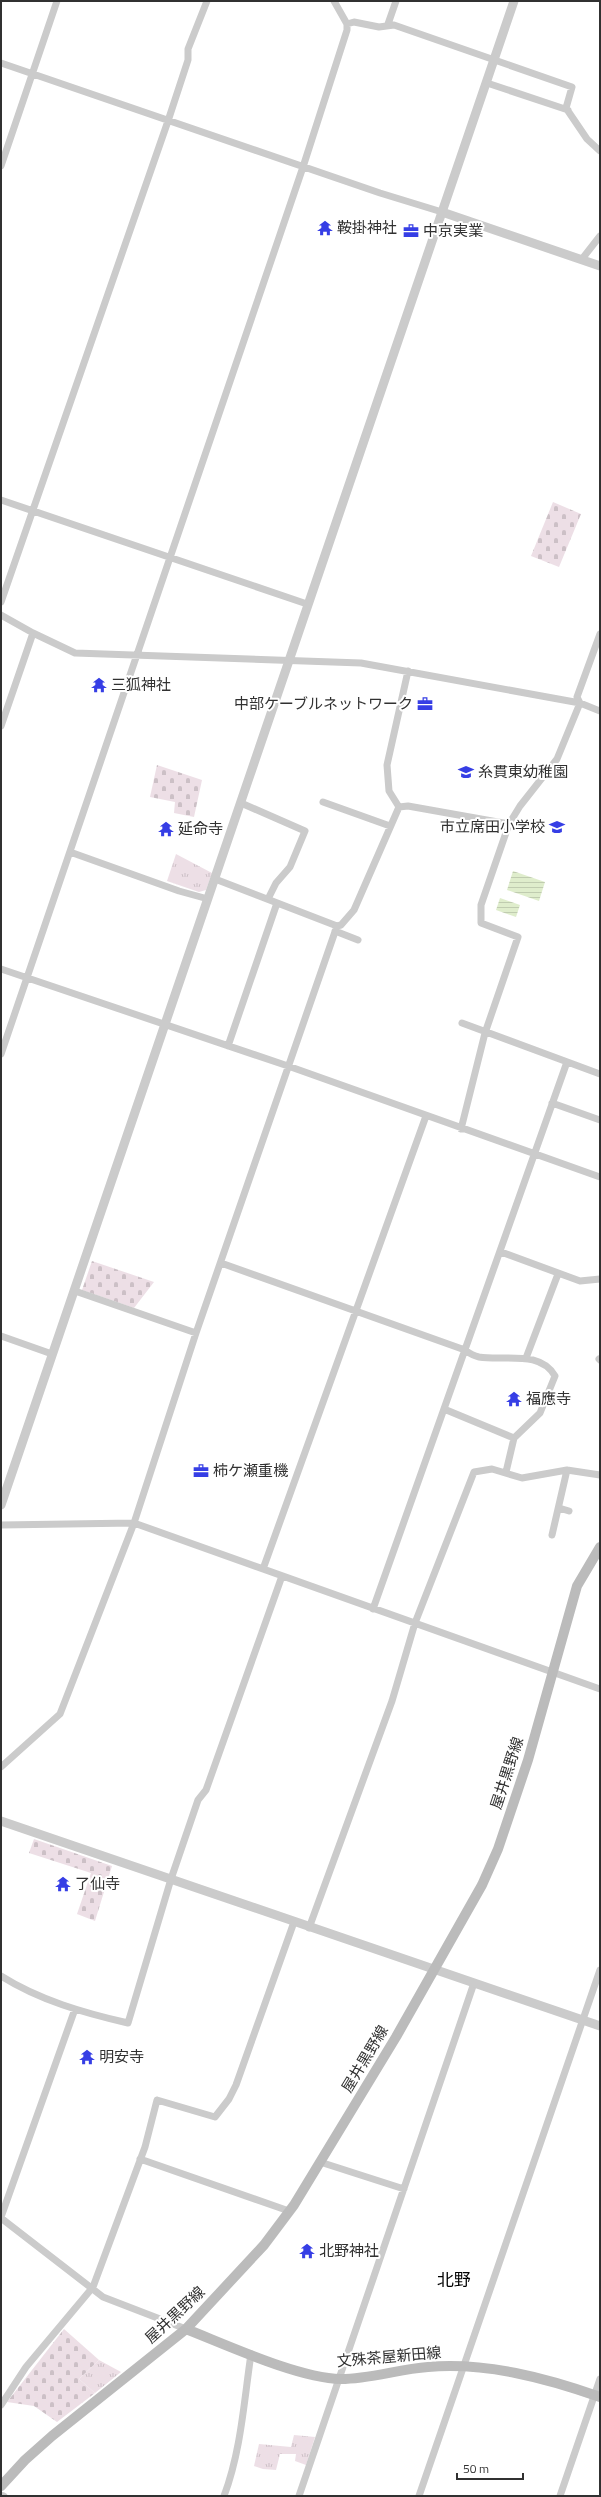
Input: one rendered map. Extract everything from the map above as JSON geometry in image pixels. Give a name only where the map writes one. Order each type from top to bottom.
[{"type":"main road","name":"屋井黒野線","points":[[1,2486],[25,2460],[52,2436],[186,2329],[264,2245],[320,2162],[435,1969],[482,1886],[498,1849],[528,1760],[577,1586],[600,1547]]},
{"type":"main road","name":"文殊茶屋新田線","points":[[186,2329],[307,2374],[341,2379],[429,2367],[464,2367],[530,2375],[597,2396]]},
{"type":"street","points":[[1,166],[57,1]]},
{"type":"street","points":[[1,602],[34,511],[168,120],[188,60],[188,49],[207,1]]},
{"type":"street","points":[[1,1054],[303,167],[347,24],[334,1]]},
{"type":"street","points":[[388,24],[396,1]]},
{"type":"street","points":[[1,1505],[241,804],[307,604],[320,572],[514,1]]},
{"type":"street","points":[[347,24],[354,22],[379,27],[388,24],[572,87],[568,110]]},
{"type":"street","points":[[1,63],[303,167],[442,212],[600,266]]},
{"type":"street","points":[[487,83],[568,110],[587,139],[600,151]]},
{"type":"street","points":[[582,260],[600,236]]},
{"type":"street","points":[[1,500],[307,604]]},
{"type":"street","points":[[1,615],[33,634],[75,653],[289,659],[361,663],[580,703],[600,710]]},
{"type":"street","points":[[1,726],[33,634]]},
{"type":"street","points":[[461,1129],[485,1033],[518,937],[481,923],[481,905],[509,824],[520,806],[557,759],[580,703],[577,696],[600,634]]},
{"type":"street","points":[[398,807],[389,791],[387,765],[408,671]]},
{"type":"street","points":[[323,802],[390,826]]},
{"type":"street","points":[[241,804],[305,831],[290,868],[276,883],[268,899]]},
{"type":"street","points":[[398,807],[408,806],[509,824]]},
{"type":"street","points":[[1,1767],[60,1714],[134,1523],[196,1333],[336,928],[341,925],[354,910],[398,807]]},
{"type":"street","points":[[70,852],[208,899]]},
{"type":"street","points":[[215,879],[268,899],[336,928],[358,940]]},
{"type":"street","points":[[228,1046],[277,903]]},
{"type":"street","points":[[1,969],[288,1066],[461,1129],[600,1177]]},
{"type":"street","points":[[462,1023],[485,1033],[600,1074]]},
{"type":"street","points":[[373,1609],[501,1252],[567,1062]]},
{"type":"street","points":[[552,1103],[600,1120]]},
{"type":"street","points":[[263,1569],[426,1116]]},
{"type":"street","points":[[501,1252],[580,1281],[600,1279]]},
{"type":"street","points":[[220,1263],[465,1350],[478,1357],[526,1358],[550,1368],[555,1376],[540,1413],[514,1438],[506,1472]]},
{"type":"street","points":[[526,1358],[558,1274]]},
{"type":"street","points":[[74,1292],[196,1333]]},
{"type":"street","points":[[1,1336],[52,1354]]},
{"type":"street","points":[[444,1409],[514,1438]]},
{"type":"street","points":[[309,1928],[392,1701],[415,1623],[474,1472],[492,1469],[522,1478],[567,1470],[600,1475]]},
{"type":"street","points":[[552,1535],[567,1470]]},
{"type":"street","points":[[559,1508],[570,1511]]},
{"type":"street","points":[[1,1525],[134,1523],[600,1689]]},
{"type":"street","points":[[1,1976],[19,1987],[75,2009],[128,2023],[171,1879],[198,1800],[206,1790],[282,1576]]},
{"type":"street","points":[[1,1821],[309,1928],[435,1969],[600,2026]]},
{"type":"street","points":[[1,2405],[26,2367],[93,2287],[140,2159],[157,2100],[215,2117],[229,2099],[236,2085],[294,1922]]},
{"type":"street","points":[[419,2496],[600,1970]]},
{"type":"street","points":[[299,2496],[341,2379],[474,1983]]},
{"type":"street","points":[[75,2009],[1,2218],[93,2287],[103,2297],[186,2329]]},
{"type":"street","points":[[140,2159],[289,2210]]},
{"type":"street","points":[[320,2162],[404,2189]]},
{"type":"street","points":[[224,2496],[235,2456],[251,2354]]},
{"type":"street","points":[[560,2496],[597,2396],[600,2379]]},
{"type":"green space","points":[[553,502],[581,514],[559,567],[531,556]]},
{"type":"green space","points":[[157,765],[202,780],[194,817],[174,813],[175,802],[150,797]]},
{"type":"green space","points":[[176,854],[212,873],[206,890],[199,892],[167,881]]},
{"type":"green space","points":[[92,1261],[154,1282],[134,1308],[82,1290]]},
{"type":"green space","points":[[34,1839],[112,1866],[95,1921],[77,1914],[91,1873],[29,1853]]},
{"type":"green space","points":[[64,2329],[99,2360],[79,2379],[95,2393],[57,2422],[34,2406],[7,2402]]},
{"type":"green space","points":[[99,2360],[121,2372],[95,2393],[79,2379]]},
{"type":"green space","points":[[294,2435],[315,2437],[306,2465],[295,2461],[296,2454],[280,2454],[276,2470],[263,2469],[254,2466],[259,2444],[291,2447]]},
{"type":"shaded area","points":[[513,871],[545,882],[539,901],[507,890]]},
{"type":"shaded area","points":[[500,898],[520,905],[516,917],[496,910]]},
{"type":"place","name":"鞍掛神社","points":[[325,228]]},
{"type":"place","name":"中京実業","points":[[411,231]]},
{"type":"place","name":"三狐神社","points":[[99,685]]},
{"type":"place","name":"中部ケーブルネットワーク","points":[[425,704]]},
{"type":"place","name":"糸貫東幼稚園","points":[[466,772]]},
{"type":"place","name":"市立席田小学校","points":[[557,827]]},
{"type":"place","name":"延命寺","points":[[166,829]]},
{"type":"place","name":"福應寺","points":[[514,1399]]},
{"type":"place","name":"柿ケ瀬重機","points":[[201,1471]]},
{"type":"place","name":"了仙寺","points":[[63,1884]]},
{"type":"place","name":"明安寺","points":[[87,2057]]},
{"type":"place","name":"北野神社","points":[[307,2251]]},
{"type":"district","name":"北野","points":[[454,2280]]}]
